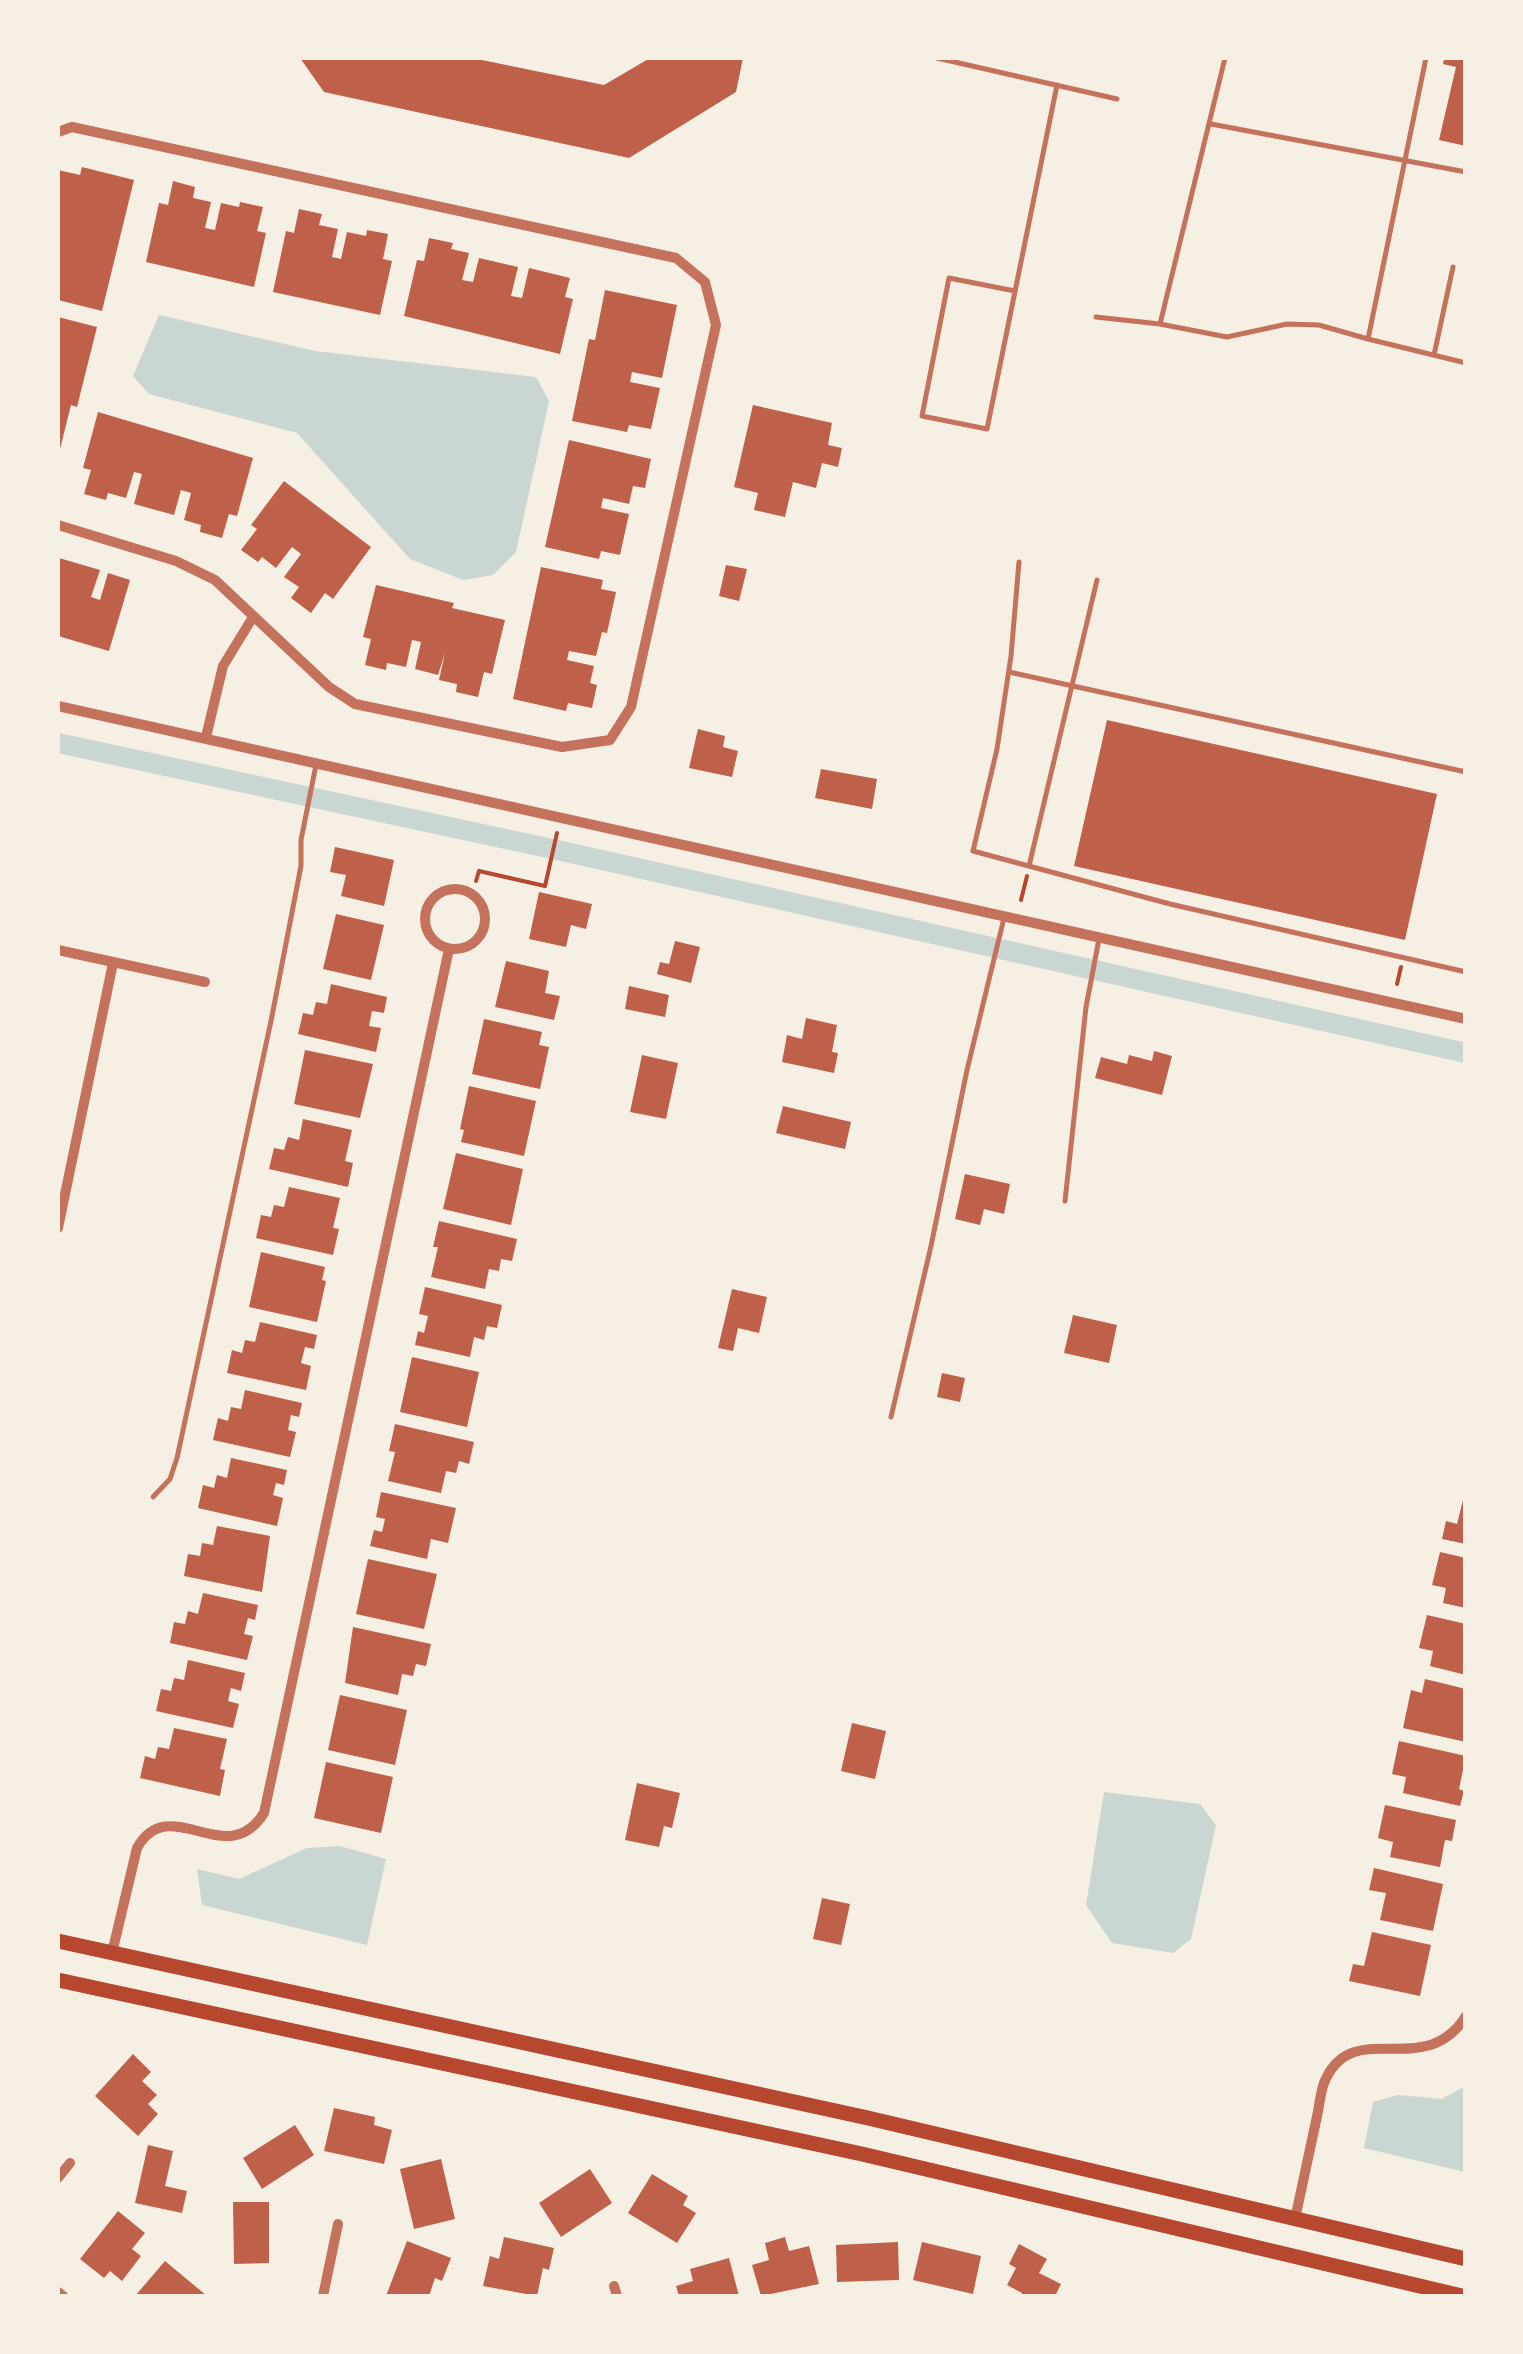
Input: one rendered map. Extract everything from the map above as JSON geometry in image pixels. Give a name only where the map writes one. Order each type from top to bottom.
[{"type":"main road","points":[[58,1941],[868,2118],[1466,2259]]},
{"type":"main road","points":[[58,1980],[862,2154],[1462,2296]]},
{"type":"street","points":[[58,132],[72,128],[676,258],[705,282],[716,325],[631,707],[610,740],[562,747],[355,704],[330,687],[215,580],[58,525]]},
{"type":"street","points":[[206,737],[224,666],[253,617]]},
{"type":"street","points":[[58,706],[1466,1019]]},
{"type":"street","points":[[455,888],[474,895],[485,912],[482,932],[468,946],[449,948],[432,939],[427,930],[426,911],[437,894],[455,888]]},
{"type":"street","points":[[112,1953],[137,1848],[144,1835],[166,1826],[244,1836],[255,1828],[264,1813],[449,948]]},
{"type":"street","points":[[58,950],[205,982]]},
{"type":"street","points":[[58,1228],[114,963]]},
{"type":"street","points":[[1295,2220],[1325,2081],[1346,2054],[1378,2047],[1409,2051],[1434,2046],[1455,2033],[1466,2016]]},
{"type":"street","points":[[58,2178],[70,2163]]},
{"type":"street","points":[[323,2296],[338,2224]]},
{"type":"lane","points":[[937,58],[970,61],[1117,98]]},
{"type":"lane","points":[[1160,324],[1225,58]]},
{"type":"lane","points":[[1368,339],[1426,58]]},
{"type":"lane","points":[[1015,291],[949,278],[922,416],[987,429],[1057,85]]},
{"type":"lane","points":[[1211,124],[1466,172]]},
{"type":"lane","points":[[1434,356],[1453,267]]},
{"type":"lane","points":[[1096,318],[1160,324],[1228,337],[1288,324],[1319,325],[1466,363]]},
{"type":"lane","points":[[1019,562],[997,749],[972,851],[1170,904],[1466,972]]},
{"type":"lane","points":[[1029,866],[1097,580]]},
{"type":"lane","points":[[1009,672],[1466,772]]},
{"type":"lane","points":[[152,1497],[170,1479],[178,1458],[271,1021],[301,866],[316,762]]},
{"type":"lane","points":[[891,1417],[932,1246],[966,1070],[1004,918]]},
{"type":"lane","points":[[1066,1202],[1088,996],[1100,939]]},
{"type":"path","points":[[476,881],[479,870],[545,886],[557,833]]},
{"type":"path","points":[[1020,900],[1029,866]]},
{"type":"shaded area","points":[[159,315],[315,351],[536,377],[549,401],[516,552],[493,575],[463,580],[410,559],[297,433],[149,394],[133,376]]},
{"type":"shaded area","points":[[1104,1792],[1200,1804],[1216,1825],[1191,1939],[1173,1953],[1112,1943],[1086,1905]]},
{"type":"shaded area","points":[[340,1846],[386,1859],[367,1945],[202,1905],[197,1869],[239,1879],[307,1848]]},
{"type":"shaded area","points":[[1465,2086],[1465,2172],[1364,2148],[1373,2102],[1398,2095],[1442,2099]]},
{"type":"building","points":[[300,58],[472,58],[604,85],[650,58],[743,58],[736,92],[629,158],[324,92]]},
{"type":"building","points":[[1444,58],[1466,58],[1466,146],[1439,140],[1456,67],[1443,64]]},
{"type":"building","points":[[82,167],[134,180],[102,311],[58,300],[58,170],[80,175]]},
{"type":"building","points":[[173,181],[195,187],[193,198],[211,202],[205,228],[215,230],[221,203],[263,207],[257,231],[266,233],[254,287],[146,262],[159,203],[168,205]]},
{"type":"building","points":[[299,209],[322,214],[319,225],[338,229],[332,257],[341,259],[347,232],[366,236],[367,230],[388,234],[383,259],[392,261],[380,315],[273,292],[286,231],[294,233]]},
{"type":"building","points":[[429,238],[453,243],[451,249],[469,253],[462,280],[473,282],[479,258],[518,267],[511,296],[522,298],[529,268],[570,278],[565,297],[573,299],[560,354],[404,316],[417,260],[424,261]]},
{"type":"building","points":[[605,290],[677,305],[662,378],[632,372],[630,382],[660,388],[651,429],[629,425],[627,432],[572,421],[589,339],[595,340]]},
{"type":"building","points":[[58,317],[97,327],[77,407],[71,405],[59,453]]},
{"type":"building","points":[[753,405],[832,423],[828,445],[842,448],[838,467],[822,463],[816,488],[793,482],[785,517],[754,510],[758,493],[734,487]]},
{"type":"building","points":[[98,412],[253,458],[237,516],[229,514],[222,538],[200,532],[201,525],[184,520],[191,493],[181,490],[174,515],[134,504],[142,474],[134,472],[126,498],[108,493],[106,500],[84,494],[91,470],[83,468]]},
{"type":"building","points":[[569,440],[651,459],[645,488],[633,486],[629,504],[603,498],[601,508],[629,514],[620,555],[601,551],[599,559],[545,547]]},
{"type":"building","points":[[284,481],[371,547],[333,599],[325,593],[311,613],[291,598],[299,587],[284,577],[301,554],[292,547],[276,568],[262,557],[258,562],[241,550],[257,529],[251,525]]},
{"type":"building","points":[[59,558],[100,570],[91,597],[100,600],[108,573],[130,580],[109,651],[58,636]]},
{"type":"building","points":[[726,565],[747,569],[739,601],[719,596]]},
{"type":"building","points":[[541,567],[603,580],[601,589],[616,592],[607,633],[602,632],[596,656],[569,651],[567,660],[594,666],[590,683],[597,685],[592,708],[568,703],[566,711],[513,699]]},
{"type":"building","points":[[376,585],[454,603],[452,608],[505,620],[492,674],[484,672],[478,697],[456,692],[457,684],[439,680],[445,653],[438,675],[415,669],[421,642],[412,640],[406,667],[387,663],[386,670],[365,665],[371,639],[363,637]]},
{"type":"building","points":[[1107,720],[1437,794],[1405,940],[1074,866]]},
{"type":"building","points":[[698,729],[725,736],[723,747],[738,751],[732,777],[689,768]]},
{"type":"building","points":[[821,769],[877,779],[872,809],[815,798]]},
{"type":"building","points":[[335,847],[394,860],[384,906],[341,896],[346,875],[330,872]]},
{"type":"building","points":[[539,892],[592,904],[586,929],[571,925],[566,947],[529,939]]},
{"type":"building","points":[[336,914],[384,925],[371,980],[323,969]]},
{"type":"building","points":[[675,941],[700,947],[691,983],[657,974],[660,962],[669,964]]},
{"type":"building","points":[[506,961],[549,971],[545,993],[560,996],[554,1020],[495,1007]]},
{"type":"building","points":[[331,984],[387,997],[384,1013],[372,1011],[369,1026],[381,1028],[376,1052],[298,1034],[303,1013],[313,1015],[316,1002],[327,1004]]},
{"type":"building","points":[[629,986],[669,995],[665,1017],[625,1009]]},
{"type":"building","points":[[806,1018],[837,1025],[832,1052],[838,1053],[834,1073],[782,1062],[787,1035],[802,1039]]},
{"type":"building","points":[[484,1019],[542,1032],[539,1045],[549,1047],[540,1089],[472,1074]]},
{"type":"building","points":[[305,1050],[373,1064],[360,1118],[294,1104]]},
{"type":"building","points":[[1154,1051],[1172,1056],[1162,1095],[1095,1078],[1101,1057],[1127,1064],[1129,1055],[1152,1061]]},
{"type":"building","points":[[642,1055],[678,1063],[666,1119],[630,1112]]},
{"type":"building","points":[[469,1086],[536,1101],[524,1156],[461,1142]]},
{"type":"building","points":[[783,1106],[851,1122],[845,1149],[776,1133]]},
{"type":"building","points":[[303,1119],[352,1130],[345,1161],[353,1163],[348,1187],[269,1169],[274,1148],[284,1150],[288,1137],[299,1140]]},
{"type":"building","points":[[456,1153],[523,1169],[511,1225],[443,1209]]},
{"type":"building","points":[[965,1174],[1010,1184],[1004,1214],[984,1209],[980,1225],[955,1219]]},
{"type":"building","points":[[289,1187],[340,1198],[333,1228],[339,1229],[333,1255],[256,1238],[261,1215],[271,1217],[274,1205],[284,1207]]},
{"type":"building","points":[[439,1221],[517,1239],[512,1261],[501,1259],[499,1271],[489,1269],[485,1289],[431,1277]]},
{"type":"building","points":[[261,1252],[325,1267],[322,1280],[326,1281],[317,1322],[249,1307]]},
{"type":"building","points":[[425,1287],[502,1305],[497,1328],[487,1326],[484,1340],[474,1337],[470,1357],[415,1345],[418,1331],[424,1333],[428,1316],[419,1314]]},
{"type":"building","points":[[732,1289],[767,1297],[759,1333],[738,1328],[733,1351],[718,1348]]},
{"type":"building","points":[[1073,1315],[1117,1325],[1109,1363],[1064,1353]]},
{"type":"building","points":[[260,1322],[317,1335],[314,1349],[305,1347],[301,1363],[311,1366],[306,1390],[227,1373],[232,1350],[242,1353],[245,1340],[255,1342]]},
{"type":"building","points":[[412,1357],[479,1372],[467,1427],[400,1412]]},
{"type":"building","points":[[942,1373],[965,1378],[960,1402],[937,1397]]},
{"type":"building","points":[[245,1390],[302,1403],[299,1417],[291,1415],[288,1430],[296,1432],[290,1457],[213,1440],[218,1418],[228,1421],[231,1407],[241,1409]]},
{"type":"building","points":[[395,1424],[474,1442],[469,1464],[459,1461],[456,1473],[446,1471],[441,1493],[388,1481],[395,1452],[389,1451]]},
{"type":"building","points":[[231,1458],[287,1470],[284,1485],[276,1483],[273,1495],[283,1498],[277,1526],[198,1508],[203,1485],[214,1488],[217,1475],[227,1478]]},
{"type":"building","points":[[381,1492],[456,1508],[448,1543],[431,1539],[427,1559],[370,1546],[374,1530],[382,1532],[385,1519],[376,1517]]},
{"type":"building","points":[[1464,1496],[1466,1544],[1442,1539],[1446,1521],[1457,1524]]},
{"type":"building","points":[[217,1526],[270,1536],[262,1592],[184,1576],[188,1554],[200,1556],[202,1543],[213,1545]]},
{"type":"building","points":[[1440,1552],[1466,1558],[1466,1608],[1443,1603],[1446,1588],[1432,1585]]},
{"type":"building","points":[[368,1559],[437,1574],[424,1629],[356,1614]]},
{"type":"building","points":[[203,1593],[258,1605],[255,1620],[248,1618],[244,1634],[253,1636],[247,1660],[170,1643],[174,1622],[185,1624],[188,1611],[198,1614]]},
{"type":"building","points":[[1427,1615],[1466,1624],[1466,1675],[1430,1666],[1433,1651],[1419,1648]]},
{"type":"building","points":[[353,1627],[431,1644],[426,1666],[416,1664],[413,1676],[402,1674],[398,1695],[345,1683]]},
{"type":"building","points":[[188,1660],[245,1673],[241,1691],[231,1688],[228,1701],[239,1704],[233,1728],[156,1711],[161,1689],[171,1691],[174,1678],[184,1680]]},
{"type":"building","points":[[1425,1679],[1466,1689],[1466,1742],[1403,1728],[1411,1690],[1422,1693]]},
{"type":"building","points":[[340,1695],[407,1710],[395,1765],[328,1750]]},
{"type":"building","points":[[852,1723],[886,1731],[875,1779],[841,1771]]},
{"type":"building","points":[[174,1728],[227,1739],[220,1769],[225,1770],[220,1796],[140,1778],[145,1756],[155,1759],[158,1747],[169,1749]]},
{"type":"building","points":[[1399,1741],[1466,1756],[1459,1789],[1464,1791],[1460,1806],[1403,1793],[1406,1777],[1392,1774]]},
{"type":"building","points":[[326,1762],[393,1777],[381,1833],[314,1818]]},
{"type":"building","points":[[637,1783],[680,1793],[672,1828],[664,1826],[659,1847],[625,1840]]},
{"type":"building","points":[[1385,1805],[1456,1820],[1452,1841],[1445,1840],[1440,1867],[1390,1857],[1393,1842],[1378,1838]]},
{"type":"building","points":[[1374,1868],[1443,1884],[1433,1931],[1380,1920],[1386,1893],[1369,1890]]},
{"type":"building","points":[[822,1898],[850,1904],[841,1945],[813,1939]]},
{"type":"building","points":[[1372,1932],[1431,1945],[1420,1996],[1349,1981],[1353,1964],[1364,1966]]},
{"type":"building","points":[[133,2054],[151,2072],[142,2081],[157,2095],[148,2104],[158,2114],[138,2136],[95,2096]]},
{"type":"building","points":[[334,2108],[375,2117],[374,2125],[392,2130],[384,2164],[324,2151]]},
{"type":"building","points":[[295,2125],[314,2155],[262,2189],[243,2158]]},
{"type":"building","points":[[148,2145],[173,2151],[165,2186],[187,2191],[182,2213],[135,2203]]},
{"type":"building","points":[[441,2159],[455,2219],[414,2229],[400,2169]]},
{"type":"building","points":[[590,2169],[612,2203],[561,2237],[539,2203]]},
{"type":"building","points":[[652,2174],[688,2196],[683,2205],[696,2213],[677,2243],[628,2213]]},
{"type":"building","points":[[233,2202],[269,2202],[269,2263],[234,2264]]},
{"type":"building","points":[[118,2211],[145,2233],[132,2249],[141,2256],[122,2281],[110,2271],[104,2278],[80,2259]]},
{"type":"building","points":[[504,2237],[554,2248],[549,2270],[543,2268],[537,2296],[483,2286],[490,2256],[499,2259]]},
{"type":"building","points":[[785,2237],[789,2251],[809,2246],[819,2284],[761,2296],[752,2265],[769,2260],[765,2243]]},
{"type":"building","points":[[407,2241],[451,2258],[442,2281],[435,2278],[429,2296],[386,2296]]},
{"type":"building","points":[[898,2242],[899,2280],[837,2282],[836,2245]]},
{"type":"building","points":[[922,2242],[981,2256],[973,2294],[913,2280]]},
{"type":"building","points":[[1019,2244],[1047,2259],[1039,2273],[1061,2284],[1055,2296],[1020,2296],[1022,2293],[1007,2285],[1016,2268],[1009,2264]]},
{"type":"building","points":[[729,2258],[739,2296],[679,2296],[676,2286],[693,2281],[690,2269]]},
{"type":"building","points":[[165,2261],[207,2296],[135,2296]]},
{"type":"waterway","points":[[58,743],[1466,1053]]}]
